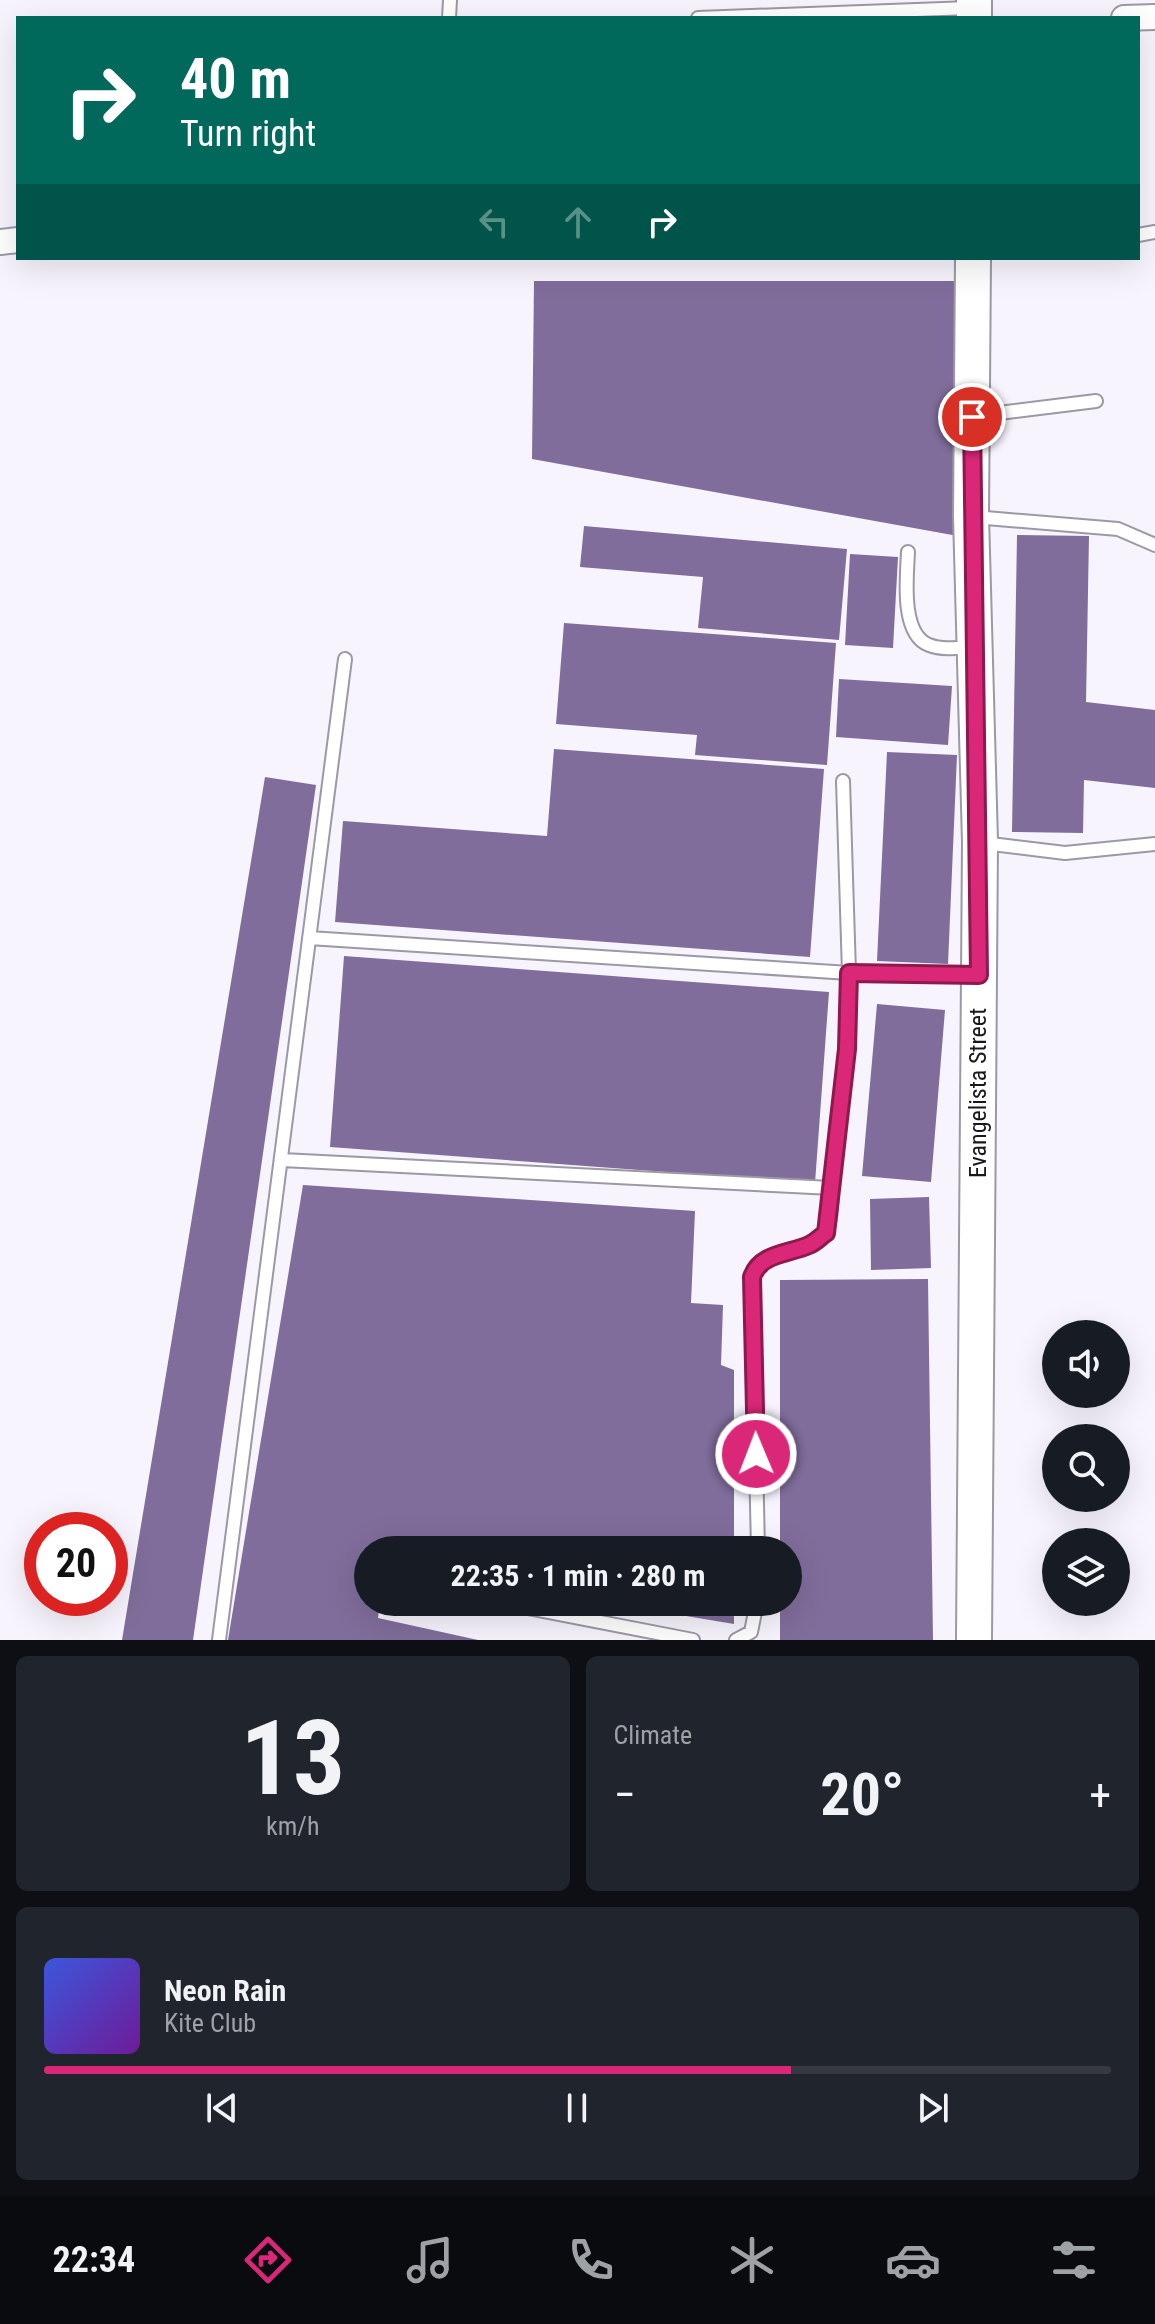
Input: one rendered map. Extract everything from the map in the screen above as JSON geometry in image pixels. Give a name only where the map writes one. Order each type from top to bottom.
[{"type":"main road","name":"Evangelista Street","points":[[973,260],[971,516],[980,842],[974,1640]]},
{"type":"lane","points":[[753,16],[974,8]]},
{"type":"lane","points":[[972,417],[1096,401]]},
{"type":"lane","points":[[971,516],[1118,529],[1155,545]]},
{"type":"lane","points":[[908,552],[907,595],[911,623],[917,638],[928,645],[976,647]]},
{"type":"lane","points":[[219,1640],[345,659]]},
{"type":"lane","points":[[758,1536],[752,1277],[756,1267],[766,1258],[813,1244],[826,1233],[832,1188],[847,1049],[849,973],[843,781]]},
{"type":"lane","points":[[980,842],[1065,853],[1155,844]]},
{"type":"lane","points":[[309,938],[849,973],[979,975]]},
{"type":"lane","points":[[282,1160],[832,1188]]},
{"type":"lane","points":[[569,1616],[693,1640]]},
{"type":"lane","points":[[736,1640],[751,1632],[754,1616]]},
{"type":"building","points":[[534,281],[965,281],[958,536],[532,459]]},
{"type":"building","points":[[584,526],[847,549],[839,640],[698,628],[703,577],[580,567]]},
{"type":"building","points":[[1017,535],[1089,536],[1086,702],[1155,710],[1155,788],[1084,780],[1083,833],[1012,832]]},
{"type":"building","points":[[850,554],[898,557],[893,648],[845,645]]},
{"type":"building","points":[[564,623],[836,643],[827,765],[695,755],[697,735],[556,724]]},
{"type":"building","points":[[839,679],[952,686],[948,745],[836,737]]},
{"type":"building","points":[[554,749],[824,769],[810,957],[335,922],[343,821],[547,836]]},
{"type":"building","points":[[887,752],[957,755],[948,964],[877,961]]},
{"type":"building","points":[[265,777],[316,785],[193,1640],[122,1640]]},
{"type":"building","points":[[344,956],[829,992],[815,1183],[330,1147]]},
{"type":"building","points":[[877,1004],[945,1010],[931,1182],[862,1176]]},
{"type":"building","points":[[303,1185],[695,1211],[691,1303],[723,1305],[721,1365],[734,1370],[734,1536],[354,1536],[354,1616],[378,1616],[478,1640],[228,1640]]},
{"type":"building","points":[[929,1197],[931,1268],[871,1270],[870,1199]]},
{"type":"building","points":[[928,1279],[933,1640],[780,1640],[780,1616],[802,1616],[802,1536],[780,1536],[780,1280]]},
{"type":"building","points":[[686,1616],[734,1616],[734,1624]]},
{"type":"route","points":[[756,1454],[752,1277],[756,1267],[766,1258],[813,1244],[826,1233],[847,1049],[849,973],[979,975],[980,842],[971,516],[972,417]]}]
